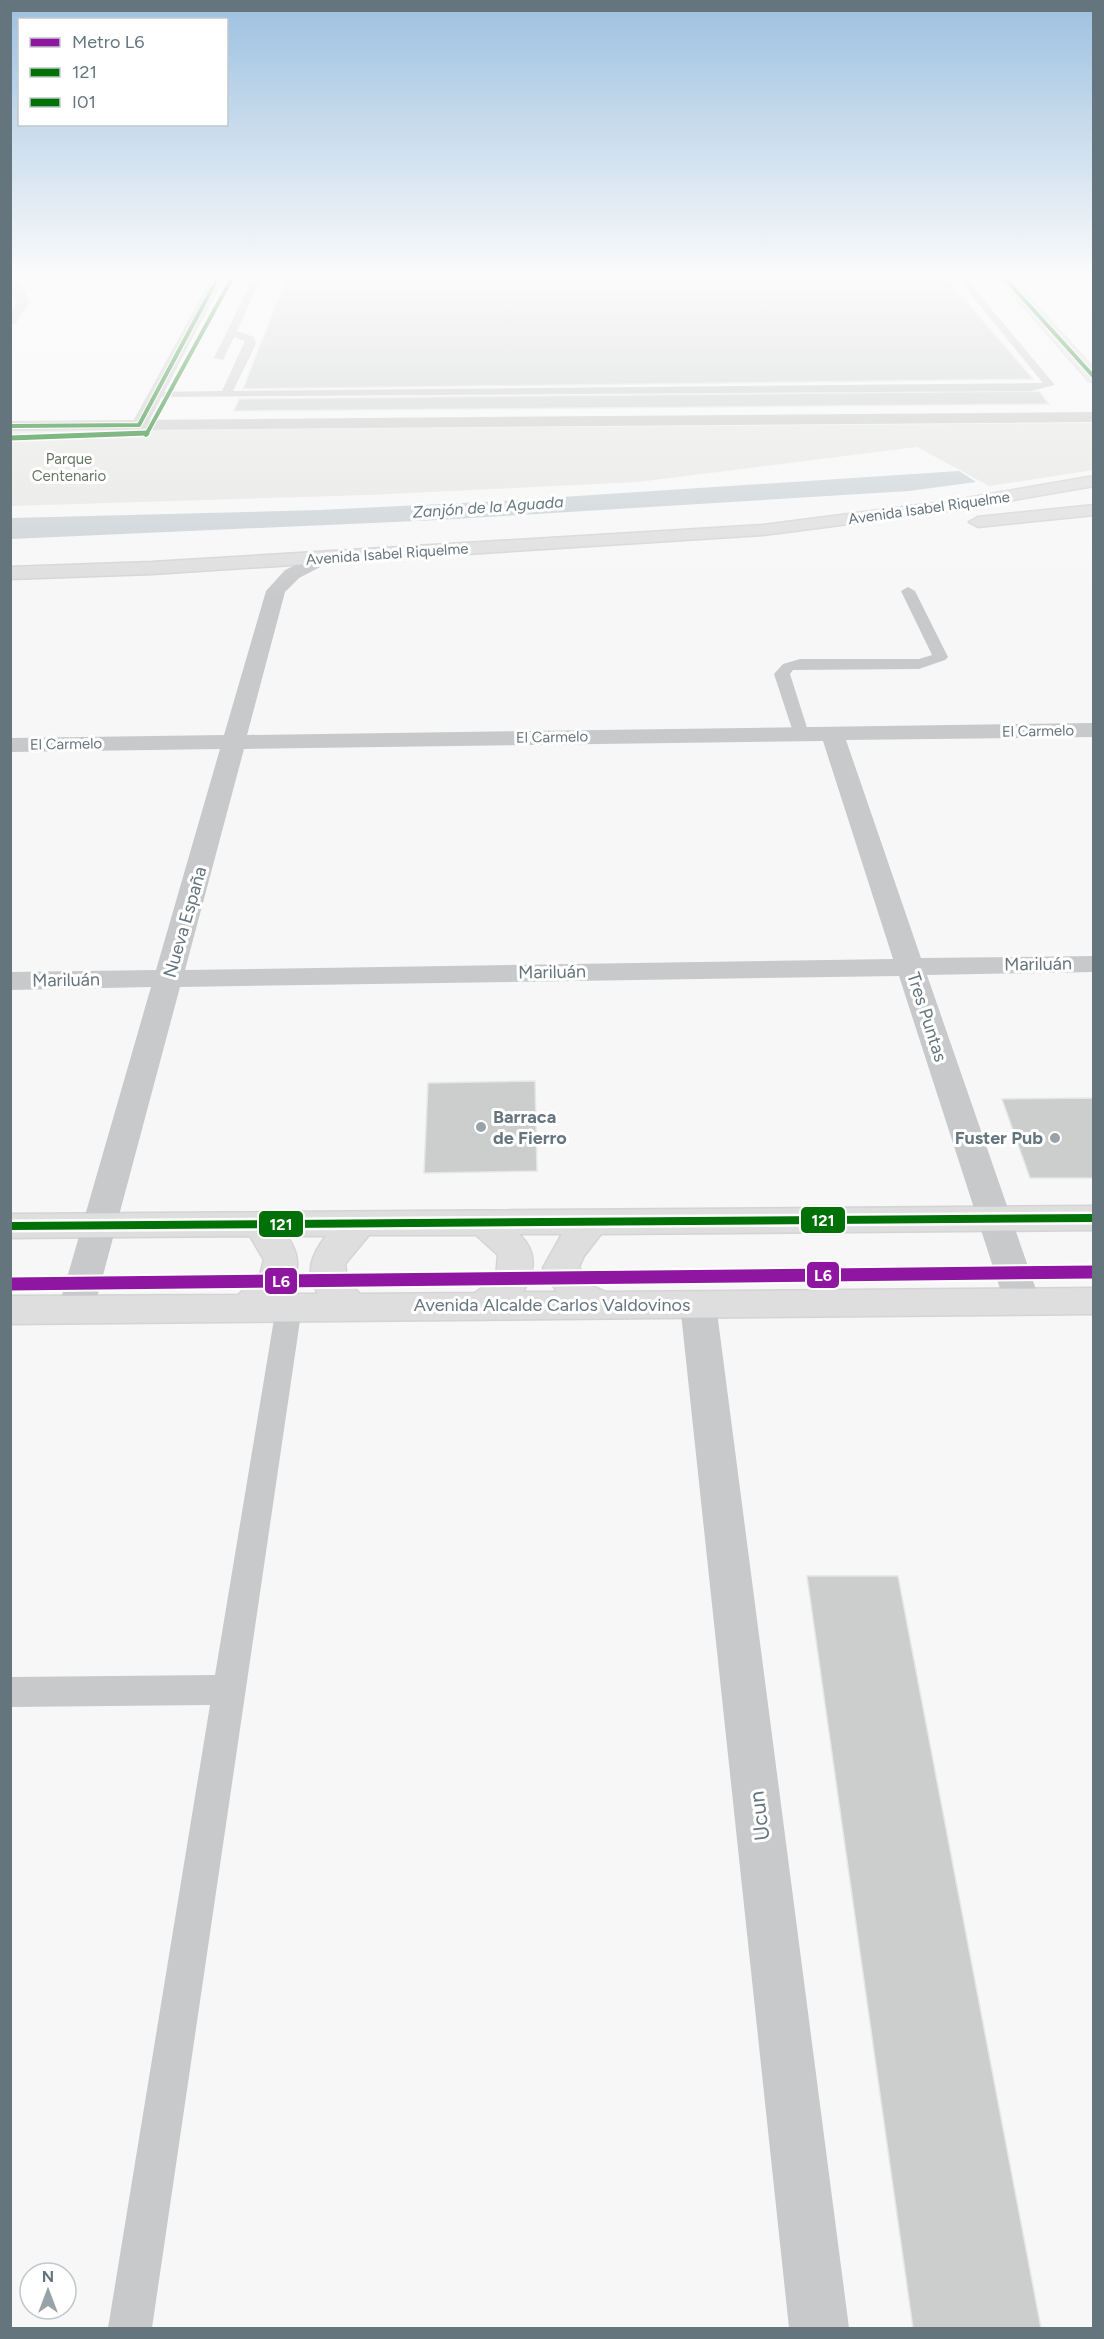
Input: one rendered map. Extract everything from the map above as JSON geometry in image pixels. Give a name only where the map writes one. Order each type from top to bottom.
[{"type":"main road","name":"Avenida Isabel Riquelme","points":[[763,530],[940,508],[1094,482]]},
{"type":"main road","name":"Avenida Isabel Riquelme","points":[[10,573],[323,558],[763,530],[954,524],[1094,510]]},
{"type":"main road","points":[[10,1226],[1094,1218]]},
{"type":"main road","points":[[481,1306],[500,1296],[512,1283],[517,1268],[516,1251],[484,1222]]},
{"type":"main road","points":[[591,1222],[568,1251],[561,1268],[577,1294],[602,1305]]},
{"type":"main road","points":[[351,1307],[338,1296],[327,1280],[325,1266],[330,1253],[361,1223]]},
{"type":"main road","points":[[246,1308],[276,1281],[281,1266],[280,1253],[259,1224]]},
{"type":"main road","name":"Avenida Alcalde Carlos Valdovinos","points":[[10,1310],[1094,1301]]},
{"type":"street","points":[[139,425],[161,383]]},
{"type":"street","points":[[10,426],[1094,417]]},
{"type":"street","name":"Nueva España","points":[[76,1310],[276,591],[292,574],[323,558]]},
{"type":"street","name":"El Carmelo","points":[[10,745],[1094,730]]},
{"type":"street","name":"Tres Puntas","points":[[832,734],[1022,1301]]},
{"type":"street","name":"Mariluán","points":[[10,981],[1094,963]]},
{"type":"street","name":"Ucun","points":[[698,1304],[819,2328]]},
{"type":"lane","points":[[226,394],[231,383]]},
{"type":"lane","points":[[155,395],[1031,388],[1050,385],[1048,383]]},
{"type":"lane","points":[[801,734],[782,675],[788,667],[800,664],[919,663],[933,661],[940,657],[908,591]]},
{"type":"lane","points":[[130,2328],[288,1307]]},
{"type":"lane","points":[[10,1692],[229,1690]]},
{"type":"green space","name":"Parque Centenario","points":[[1093,423],[1094,470],[989,486],[917,447],[638,482],[368,495],[11,506],[10,431]]},
{"type":"water","name":"Zanjón de la Aguada","points":[[959,471],[976,482],[909,491],[439,520],[11,539],[11,518],[319,510],[502,501]]},
{"type":"building","points":[[245,383],[705,383],[243,389]]},
{"type":"building","points":[[1039,391],[1049,404],[234,411],[239,399]]},
{"type":"building","name":"Barraca de Fierro","points":[[535,1081],[537,1171],[424,1173],[428,1083]]},
{"type":"building","name":"Fuster Pub","points":[[1094,1098],[1094,1178],[1030,1178],[1002,1099]]},
{"type":"building","points":[[807,1576],[898,1576],[1041,2328],[913,2328]]},
{"type":"metro line","name":"L6","points":[[10,1284],[1094,1272]]},
{"type":"transit line","name":"121","points":[[10,426],[139,425],[161,383]]},
{"type":"transit line","name":"I01","points":[[10,438],[146,435],[174,383]]},
{"type":"transit line","name":"121","points":[[10,1226],[1094,1218]]},
{"type":"place","name":"Barraca de Fierro","points":[[481,1127]]},
{"type":"place","name":"Fuster Pub","points":[[1055,1138]]}]
